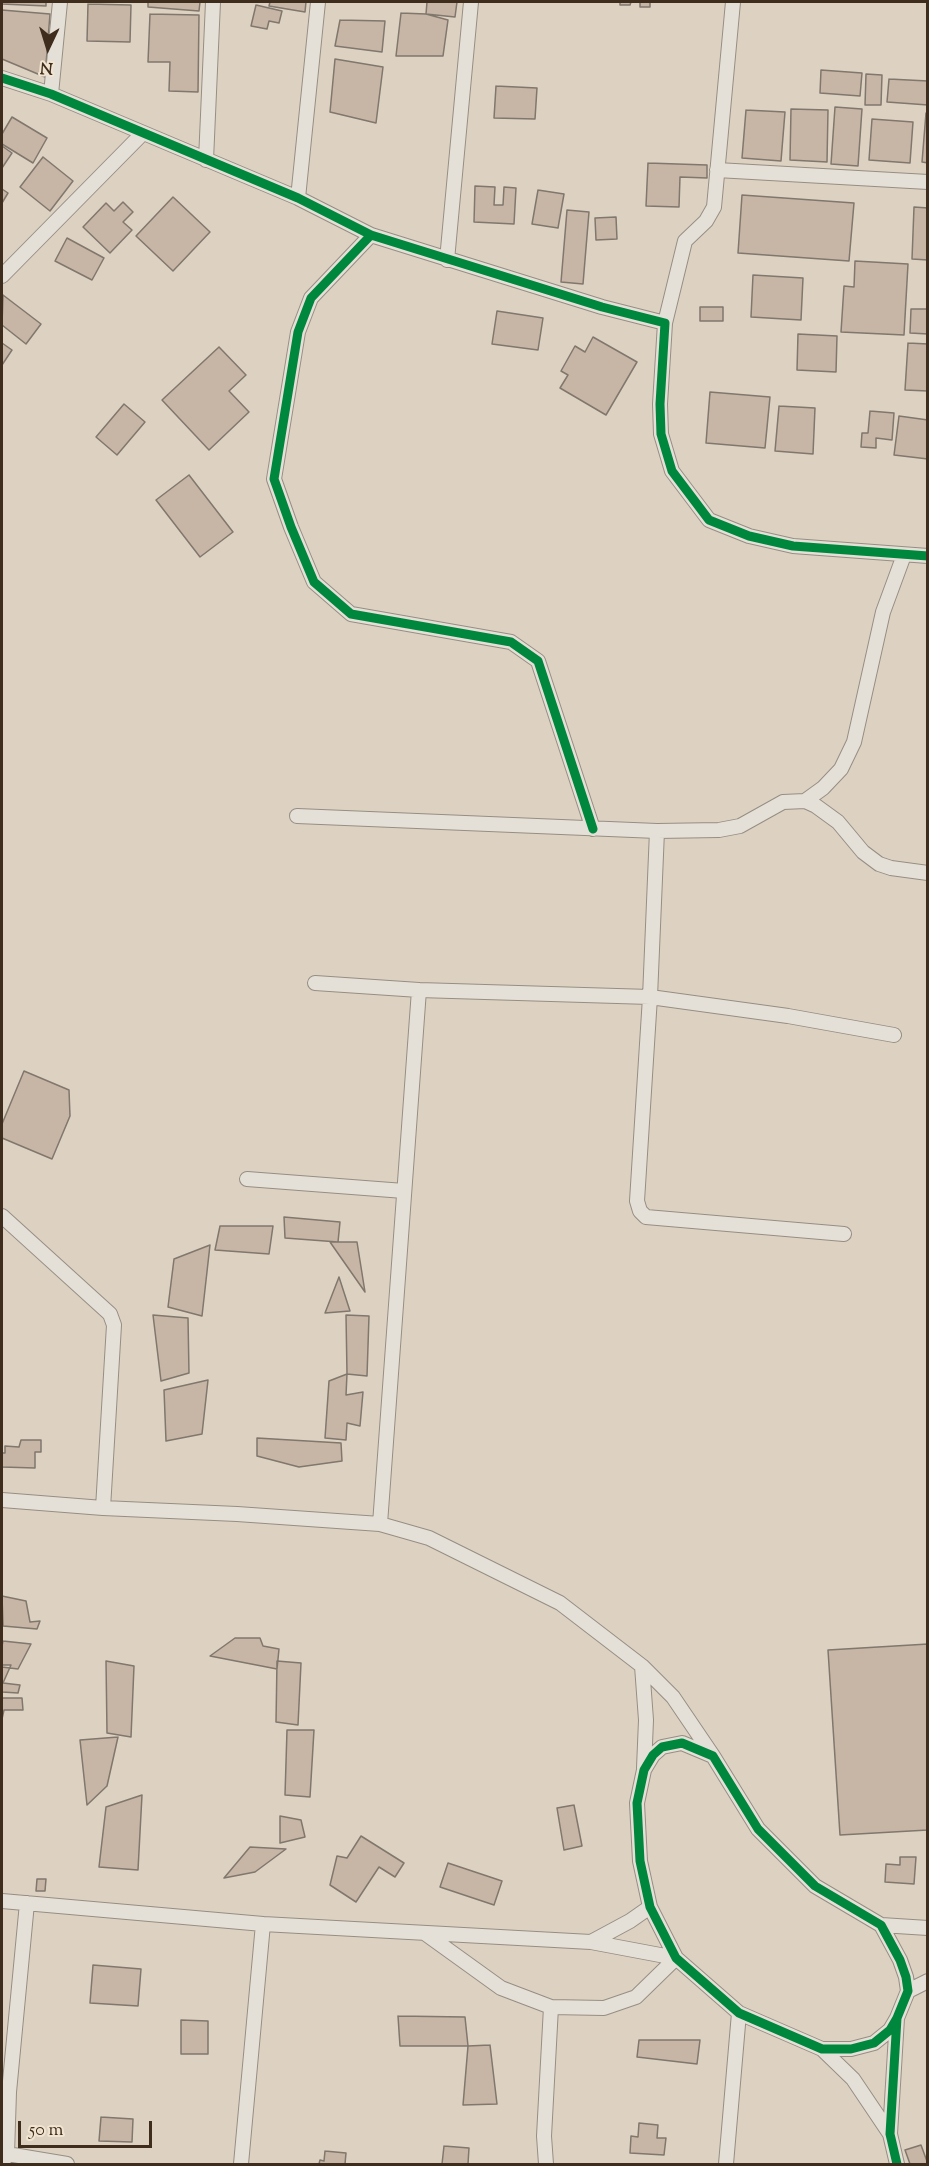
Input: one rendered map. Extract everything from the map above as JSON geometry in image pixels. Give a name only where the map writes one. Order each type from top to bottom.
[{"type":"street","points":[[51,94],[60,2]]},
{"type":"street","points":[[206,160],[213,2]]},
{"type":"street","points":[[298,198],[318,2]]},
{"type":"street","points":[[447,260],[471,2]]},
{"type":"street","points":[[733,2],[714,207],[706,221],[685,240],[665,323],[660,404],[661,434],[672,471],[709,520],[749,536],[793,546],[927,556]]},
{"type":"street","points":[[2,78],[51,94],[298,198],[371,235],[602,307],[665,323]]},
{"type":"street","points":[[2,276],[143,134]]},
{"type":"street","points":[[717,170],[927,182]]},
{"type":"street","points":[[371,235],[311,297],[298,332],[274,479],[291,527],[314,582],[351,614],[511,642],[538,661],[593,829]]},
{"type":"street","points":[[805,801],[824,788],[841,769],[854,742],[883,612],[904,555]]},
{"type":"street","points":[[297,816],[593,829],[719,830],[740,826],[783,802],[805,801],[838,822],[863,852],[879,864],[927,873]]},
{"type":"street","points":[[657,831],[650,997],[637,1201],[640,1212],[646,1217],[844,1234]]},
{"type":"street","points":[[315,983],[419,990],[650,997],[788,1016],[894,1035]]},
{"type":"street","points":[[380,1524],[419,990]]},
{"type":"street","points":[[247,1179],[291,1180],[404,1191]]},
{"type":"street","points":[[2,1216],[110,1314],[114,1325],[103,1508]]},
{"type":"street","points":[[2,1500],[380,1524],[429,1538],[560,1603],[642,1666],[673,1697],[758,1829],[815,1886],[881,1925],[927,1928]]},
{"type":"street","points":[[642,1666],[646,1720],[644,1770],[637,1803],[640,1861],[650,1907],[676,1958],[739,2013],[822,2049],[853,2079],[890,2134]]},
{"type":"street","points":[[644,1770],[653,1755],[662,1748],[682,1743],[712,1756]]},
{"type":"street","points":[[2,1900],[263,1924],[591,1942],[676,1958]]},
{"type":"street","points":[[27,1903],[4,2159],[67,2164]]},
{"type":"street","points":[[591,1942],[630,1921],[650,1907]]},
{"type":"street","points":[[241,2164],[263,1924]]},
{"type":"street","points":[[822,2049],[851,2049],[874,2043],[890,2030],[897,2019],[908,1991],[906,1977],[900,1960],[881,1925]]},
{"type":"street","points":[[424,1933],[501,1988],[551,2007],[604,2008],[636,1997],[676,1958]]},
{"type":"street","points":[[908,1991],[927,1981]]},
{"type":"street","points":[[546,2164],[544,2136],[551,2007]]},
{"type":"street","points":[[726,2164],[739,2013]]},
{"type":"street","points":[[897,2019],[890,2134],[897,2164]]},
{"type":"building","points":[[2,2],[46,2],[46,6],[2,4]]},
{"type":"building","points":[[148,2],[200,2],[199,11],[148,7]]},
{"type":"building","points":[[270,2],[306,2],[305,12],[269,6]]},
{"type":"building","points":[[427,2],[457,2],[455,17],[426,14]]},
{"type":"building","points":[[620,2],[631,2],[630,5],[620,5]]},
{"type":"building","points":[[640,2],[650,2],[650,7],[640,7]]},
{"type":"building","points":[[88,4],[131,5],[130,42],[87,41]]},
{"type":"building","points":[[256,5],[282,11],[279,23],[269,21],[267,29],[251,26]]},
{"type":"building","points":[[2,10],[50,14],[45,77],[2,59]]},
{"type":"building","points":[[401,13],[426,14],[448,20],[443,56],[396,56]]},
{"type":"building","points":[[150,14],[199,15],[198,92],[169,91],[170,62],[148,62]]},
{"type":"building","points":[[340,20],[385,21],[382,52],[335,46]]},
{"type":"building","points":[[335,59],[383,67],[376,123],[330,112]]},
{"type":"building","points":[[821,70],[862,73],[860,96],[820,93]]},
{"type":"building","points":[[866,74],[882,75],[881,105],[865,105]]},
{"type":"building","points":[[889,79],[928,81],[928,105],[887,102]]},
{"type":"building","points":[[496,86],[537,88],[535,119],[494,118]]},
{"type":"building","points":[[835,107],[862,109],[858,166],[831,164]]},
{"type":"building","points":[[791,109],[828,110],[827,162],[790,160]]},
{"type":"building","points":[[746,110],[785,112],[781,161],[742,158]]},
{"type":"building","points":[[926,113],[928,113],[928,163],[922,162]]},
{"type":"building","points":[[12,117],[47,138],[33,163],[2,144],[2,134]]},
{"type":"building","points":[[872,119],[913,122],[910,163],[869,160]]},
{"type":"building","points":[[2,146],[12,153],[2,168]]},
{"type":"building","points":[[43,157],[73,181],[50,211],[20,187]]},
{"type":"building","points":[[648,163],[707,165],[707,178],[680,177],[679,207],[646,206]]},
{"type":"building","points":[[475,186],[495,187],[494,205],[503,205],[504,187],[516,188],[514,224],[474,222]]},
{"type":"building","points":[[2,189],[8,193],[2,203]]},
{"type":"building","points":[[538,190],[564,194],[558,228],[532,224]]},
{"type":"building","points":[[742,195],[854,203],[849,261],[738,253]]},
{"type":"building","points":[[173,197],[210,232],[173,271],[136,236]]},
{"type":"building","points":[[123,202],[133,212],[123,222],[132,230],[110,253],[83,227],[106,203],[114,211]]},
{"type":"building","points":[[914,207],[928,208],[928,260],[912,259]]},
{"type":"building","points":[[567,210],[589,212],[583,284],[561,282]]},
{"type":"building","points":[[616,217],[617,239],[596,240],[595,218]]},
{"type":"building","points":[[67,238],[104,258],[92,280],[55,261]]},
{"type":"building","points":[[855,261],[908,264],[904,335],[841,332],[844,286],[854,287]]},
{"type":"building","points":[[753,275],[803,278],[801,320],[751,317]]},
{"type":"building","points":[[3,295],[41,324],[26,344],[2,325]]},
{"type":"building","points":[[700,307],[723,307],[723,321],[700,321]]},
{"type":"building","points":[[911,309],[928,309],[928,334],[910,333]]},
{"type":"building","points":[[497,311],[543,318],[538,350],[492,344]]},
{"type":"building","points":[[798,334],[837,336],[836,372],[797,370]]},
{"type":"building","points":[[593,337],[637,362],[606,415],[560,388],[568,375],[561,371],[575,346],[585,352]]},
{"type":"building","points":[[2,343],[12,350],[2,365]]},
{"type":"building","points":[[908,343],[928,344],[928,391],[905,390]]},
{"type":"building","points":[[219,347],[246,375],[229,391],[249,412],[209,450],[162,400]]},
{"type":"building","points":[[710,392],[770,397],[765,448],[706,443]]},
{"type":"building","points":[[124,404],[145,422],[117,455],[96,437]]},
{"type":"building","points":[[779,406],[815,408],[813,454],[775,451]]},
{"type":"building","points":[[870,411],[894,413],[892,440],[876,438],[876,448],[861,447],[862,433],[868,433]]},
{"type":"building","points":[[899,416],[928,420],[928,459],[894,455]]},
{"type":"building","points":[[189,475],[233,532],[200,557],[156,500]]},
{"type":"building","points":[[24,1071],[69,1090],[70,1116],[52,1159],[2,1138],[2,1124]]},
{"type":"building","points":[[284,1217],[340,1222],[338,1242],[285,1238]]},
{"type":"building","points":[[220,1226],[273,1226],[269,1254],[215,1250]]},
{"type":"building","points":[[330,1242],[357,1242],[365,1292]]},
{"type":"building","points":[[210,1245],[202,1316],[168,1307],[174,1259]]},
{"type":"building","points":[[339,1277],[350,1311],[325,1313]]},
{"type":"building","points":[[153,1315],[188,1318],[189,1373],[161,1381]]},
{"type":"building","points":[[346,1315],[369,1316],[367,1376],[347,1374]]},
{"type":"building","points":[[347,1374],[346,1395],[363,1392],[360,1426],[347,1423],[346,1440],[325,1438],[329,1381]]},
{"type":"building","points":[[208,1380],[202,1434],[166,1441],[164,1390]]},
{"type":"building","points":[[257,1438],[341,1443],[342,1461],[299,1467],[257,1456]]},
{"type":"building","points":[[21,1440],[41,1440],[41,1452],[35,1452],[35,1468],[2,1467],[2,1453],[5,1453],[5,1446],[19,1447]]},
{"type":"building","points":[[2,1596],[26,1601],[30,1622],[40,1621],[37,1629],[3,1626]]},
{"type":"building","points":[[235,1638],[260,1638],[263,1646],[279,1649],[277,1669],[210,1656]]},
{"type":"building","points":[[3,1641],[31,1644],[18,1669],[2,1667]]},
{"type":"building","points":[[928,1644],[928,1830],[840,1835],[828,1650]]},
{"type":"building","points":[[106,1661],[134,1666],[131,1737],[107,1733]]},
{"type":"building","points":[[277,1661],[301,1663],[298,1725],[276,1722]]},
{"type":"building","points":[[2,1665],[11,1665],[3,1683],[20,1685],[18,1693],[2,1692]]},
{"type":"building","points":[[2,1698],[22,1698],[23,1710],[4,1710],[2,1719]]},
{"type":"building","points":[[287,1730],[314,1730],[310,1797],[285,1795]]},
{"type":"building","points":[[118,1737],[107,1786],[87,1805],[80,1740]]},
{"type":"building","points":[[142,1795],[138,1870],[99,1867],[106,1807]]},
{"type":"building","points":[[574,1805],[582,1846],[564,1850],[557,1808]]},
{"type":"building","points":[[280,1816],[301,1820],[305,1837],[280,1843]]},
{"type":"building","points":[[361,1836],[404,1863],[395,1877],[379,1867],[356,1902],[330,1885],[337,1856],[347,1858]]},
{"type":"building","points":[[250,1847],[286,1849],[255,1872],[224,1878]]},
{"type":"building","points":[[900,1857],[916,1857],[914,1884],[885,1882],[886,1864],[900,1865]]},
{"type":"building","points":[[448,1863],[502,1881],[494,1905],[440,1887]]},
{"type":"building","points":[[37,1879],[46,1879],[45,1891],[36,1891]]},
{"type":"building","points":[[93,1965],[141,1969],[138,2006],[90,2003]]},
{"type":"building","points":[[398,2016],[465,2017],[468,2046],[400,2046]]},
{"type":"building","points":[[181,2020],[208,2021],[208,2054],[181,2054]]},
{"type":"building","points":[[639,2040],[700,2040],[697,2064],[637,2057]]},
{"type":"building","points":[[490,2045],[497,2104],[463,2105],[468,2046]]},
{"type":"building","points":[[101,2117],[133,2119],[132,2142],[99,2141]]},
{"type":"building","points":[[639,2123],[658,2125],[657,2138],[666,2138],[664,2155],[630,2153],[631,2136],[638,2137]]},
{"type":"building","points":[[921,2145],[928,2164],[910,2164],[905,2150]]},
{"type":"building","points":[[444,2146],[469,2148],[468,2164],[442,2164]]},
{"type":"building","points":[[325,2151],[346,2153],[345,2164],[319,2164],[320,2160],[324,2161]]},
{"type":"cycle path","points":[[2,78],[51,94],[298,198],[371,235],[602,307],[665,323],[660,404],[661,434],[672,471],[709,520],[749,536],[793,546],[928,556]]},
{"type":"cycle path","points":[[371,235],[311,298],[298,332],[274,479],[291,527],[314,582],[351,614],[511,642],[538,661],[593,829]]},
{"type":"cycle path","points":[[897,2018],[890,2030],[874,2043],[851,2049],[822,2049],[739,2013],[676,1958],[650,1907],[640,1861],[637,1803],[644,1770],[653,1755],[662,1747],[682,1743],[713,1756],[758,1829],[815,1886],[881,1925],[900,1960],[908,1991],[897,2018],[890,2134],[897,2164]]}]
